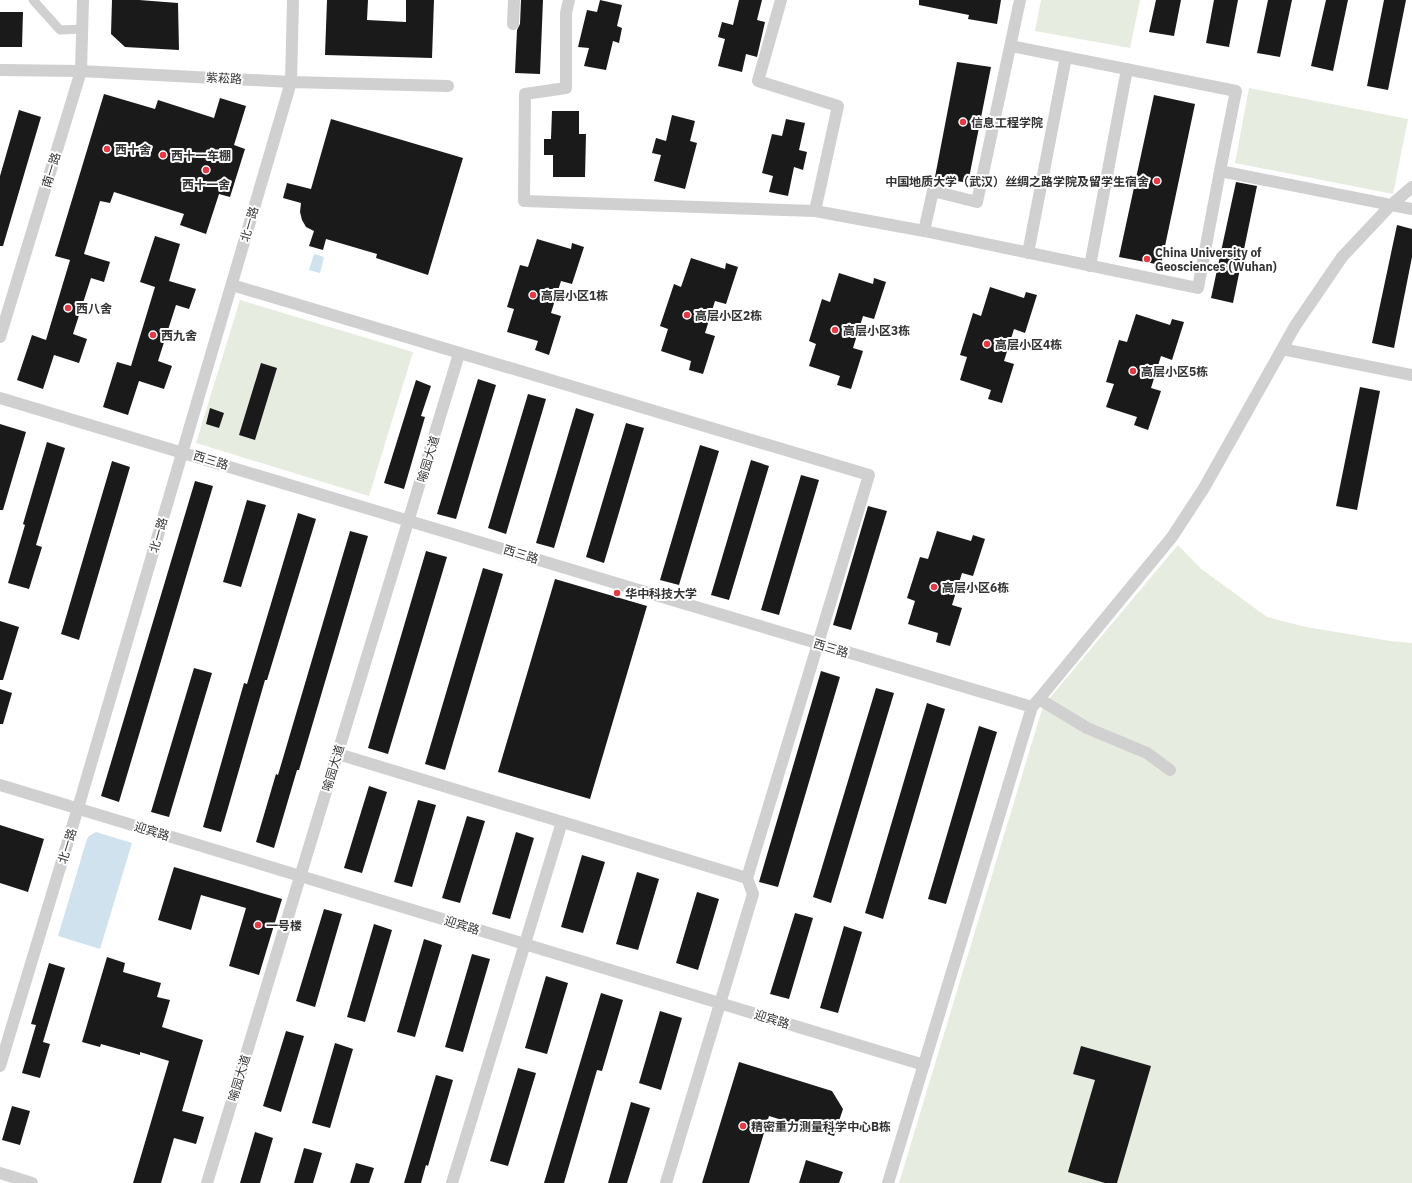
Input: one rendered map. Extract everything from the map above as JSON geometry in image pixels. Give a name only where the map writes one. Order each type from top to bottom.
[{"type":"street","points":[[34,0],[60,30],[82,29]]},
{"type":"street","name":"南一路","points":[[0,337],[81,71],[83,0]]},
{"type":"street","name":"北一路","points":[[0,1066],[78,808],[291,82],[293,0]]},
{"type":"street","points":[[513,24],[514,0]]},
{"type":"street","points":[[568,0],[566,13],[566,88],[525,94],[524,201],[815,211],[924,231],[1198,288],[1236,91],[1011,46]]},
{"type":"street","points":[[781,0],[758,81],[838,106],[815,211]]},
{"type":"street","points":[[924,231],[932,191],[977,202],[1020,0]]},
{"type":"street","points":[[1028,253],[1066,57]]},
{"type":"street","points":[[1090,266],[1127,69]]},
{"type":"street","name":"紫菘路","points":[[0,70],[81,71],[291,82],[448,86]]},
{"type":"street","points":[[1220,171],[1412,209]]},
{"type":"street","points":[[888,1183],[1036,703],[1172,537],[1209,481],[1295,326],[1342,257],[1391,205],[1412,187]]},
{"type":"street","points":[[232,285],[459,354],[869,475],[747,878],[753,894],[666,1183]]},
{"type":"street","points":[[1282,349],[1412,376]]},
{"type":"street","name":"喻园大道","points":[[207,1183],[459,354]]},
{"type":"street","name":"西三路","points":[[0,398],[183,451],[818,644],[1036,703],[1087,728],[1147,753],[1170,770]]},
{"type":"street","points":[[338,754],[747,878]]},
{"type":"street","name":"迎宾路","points":[[0,785],[924,1065]]},
{"type":"street","points":[[452,1183],[562,822]]},
{"type":"street","points":[[0,1173],[32,1183]]},
{"type":"shaded area","points":[[1041,0],[1140,0],[1130,48],[1035,31]]},
{"type":"shaded area","points":[[1249,88],[1408,119],[1393,194],[1235,163]]},
{"type":"shaded area","points":[[240,300],[413,352],[369,496],[196,443]]},
{"type":"shaded area","points":[[1178,545],[1200,568],[1267,617],[1306,627],[1390,641],[1412,643],[1412,1183],[899,1183],[1043,706]]},
{"type":"water","points":[[314,254],[324,257],[320,273],[309,270]]},
{"type":"water","points":[[96,832],[132,843],[100,949],[58,936],[87,839]]},
{"type":"building","points":[[112,0],[139,0],[178,3],[179,50],[125,47],[111,34]]},
{"type":"building","points":[[327,0],[368,0],[367,20],[406,22],[406,0],[434,0],[432,58],[325,55]]},
{"type":"building","points":[[521,0],[543,0],[540,74],[515,73],[517,30],[520,24]]},
{"type":"building","points":[[600,0],[622,5],[617,26],[622,28],[619,43],[613,41],[606,70],[584,66],[589,48],[578,47],[587,10],[597,12]]},
{"type":"building","points":[[739,0],[762,0],[757,20],[765,22],[757,57],[746,54],[742,72],[718,66],[725,39],[718,37],[722,22],[733,25]]},
{"type":"building","points":[[919,0],[1001,0],[997,24],[968,19],[969,15],[919,5]]},
{"type":"building","points":[[1156,0],[1181,0],[1174,36],[1149,32]]},
{"type":"building","points":[[1214,0],[1238,0],[1229,47],[1206,43]]},
{"type":"building","points":[[1268,0],[1292,0],[1280,57],[1257,53]]},
{"type":"building","points":[[1326,0],[1348,0],[1333,71],[1311,66]]},
{"type":"building","points":[[1384,0],[1406,0],[1388,90],[1367,86]]},
{"type":"building","points":[[0,12],[23,12],[22,47],[0,47]]},
{"type":"building","name":"信息工程学院","points":[[957,62],[991,67],[968,183],[935,177]]},
{"type":"building","points":[[104,94],[155,109],[158,100],[214,118],[220,98],[246,106],[234,145],[245,149],[230,197],[219,194],[206,234],[180,225],[184,214],[114,192],[110,203],[100,201],[84,254],[110,262],[104,282],[91,278],[73,334],[87,339],[79,363],[54,355],[43,389],[17,380],[32,335],[46,340],[70,260],[55,256]]},
{"type":"building","name":"中国地质大学（武汉）丝绸之路学院及留学生宿舍","points":[[1154,95],[1195,104],[1161,265],[1119,257]]},
{"type":"building","points":[[19,110],[41,117],[3,246],[0,246],[0,176]]},
{"type":"building","points":[[552,111],[579,111],[579,134],[586,134],[585,177],[553,177],[553,155],[544,155],[544,139],[551,139]]},
{"type":"building","points":[[672,115],[695,121],[690,141],[697,143],[685,189],[654,181],[661,155],[652,153],[656,138],[666,141]]},
{"type":"building","points":[[331,119],[463,158],[428,275],[376,258],[377,254],[326,239],[323,250],[309,246],[314,231],[306,227],[302,220],[300,212],[301,203],[283,198],[287,183],[311,189]]},
{"type":"building","points":[[786,119],[805,123],[799,150],[807,152],[803,170],[794,167],[788,196],[769,192],[773,176],[762,173],[772,134],[782,136]]},
{"type":"building","points":[[1236,182],[1257,186],[1233,303],[1211,298]]},
{"type":"building","points":[[1397,225],[1412,229],[1412,257],[1394,348],[1372,343]]},
{"type":"building","name":"西九舍","points":[[155,236],[180,244],[169,281],[196,289],[189,309],[176,305],[158,361],[172,366],[164,389],[139,381],[128,415],[103,407],[117,362],[131,366],[155,287],[140,282]]},
{"type":"building","name":"高层小区1栋","points":[[537,239],[571,249],[572,243],[584,247],[572,284],[561,281],[551,313],[561,316],[549,355],[535,350],[538,341],[507,332],[514,309],[507,307],[520,265],[528,267]]},
{"type":"building","name":"高层小区2栋","points":[[691,258],[725,269],[726,263],[738,267],[726,304],[715,301],[705,333],[715,336],[703,374],[689,370],[691,361],[661,351],[668,329],[660,326],[674,284],[681,287]]},
{"type":"building","name":"高层小区3栋","points":[[839,273],[873,284],[874,278],[886,282],[874,319],[863,316],[853,348],[863,351],[851,389],[837,385],[840,376],[809,366],[816,344],[809,341],[822,299],[830,302]]},
{"type":"building","name":"高层小区4栋","points":[[990,287],[1024,298],[1026,292],[1037,295],[1025,333],[1014,329],[1004,361],[1014,364],[1002,403],[988,399],[991,390],[960,380],[967,357],[960,355],[973,313],[981,316]]},
{"type":"building","name":"高层小区5栋","points":[[1136,314],[1170,325],[1172,319],[1184,322],[1172,360],[1161,356],[1151,388],[1161,391],[1148,430],[1134,425],[1137,417],[1106,407],[1114,384],[1106,382],[1119,340],[1127,342]]},
{"type":"building","points":[[261,363],[277,368],[255,440],[239,435]]},
{"type":"building","points":[[478,379],[496,385],[456,519],[437,514]]},
{"type":"building","points":[[416,380],[431,386],[421,416],[425,417],[404,489],[384,483]]},
{"type":"building","points":[[1360,387],[1380,391],[1357,510],[1336,506]]},
{"type":"building","points":[[528,394],[546,399],[506,534],[488,528]]},
{"type":"building","points":[[210,408],[224,413],[219,428],[206,424]]},
{"type":"building","points":[[576,408],[594,414],[554,548],[536,543]]},
{"type":"building","points":[[626,423],[644,428],[604,563],[586,557]]},
{"type":"building","points":[[0,424],[26,432],[3,510],[0,510]]},
{"type":"building","points":[[47,442],[65,448],[36,545],[42,547],[29,589],[8,583],[25,525],[23,524]]},
{"type":"building","points":[[700,445],[719,451],[679,585],[660,580]]},
{"type":"building","points":[[751,460],[769,466],[729,600],[711,595]]},
{"type":"building","points":[[112,461],[130,467],[79,640],[61,634]]},
{"type":"building","points":[[801,475],[819,480],[779,615],[761,610]]},
{"type":"building","points":[[195,481],[213,486],[119,802],[101,796]]},
{"type":"building","points":[[247,500],[266,505],[241,587],[223,582]]},
{"type":"building","points":[[868,506],[887,511],[851,630],[833,625]]},
{"type":"building","points":[[298,513],[316,519],[267,680],[265,680],[221,832],[203,827],[244,683],[247,684]]},
{"type":"building","points":[[350,531],[368,536],[299,770],[297,770],[274,848],[256,842],[276,774],[278,775]]},
{"type":"building","name":"高层小区6栋","points":[[937,531],[971,541],[973,535],[985,539],[973,576],[962,573],[952,605],[962,608],[950,646],[936,642],[938,633],[908,624],[915,601],[907,598],[920,557],[928,559]]},
{"type":"building","points":[[426,551],[447,557],[388,754],[368,748]]},
{"type":"building","points":[[483,568],[503,574],[445,770],[425,764]]},
{"type":"building","points":[[555,579],[647,606],[590,799],[498,772]]},
{"type":"building","points":[[0,621],[19,627],[3,680],[0,680]]},
{"type":"building","points":[[194,668],[212,673],[169,817],[151,812]]},
{"type":"building","points":[[821,671],[840,677],[778,887],[759,882]]},
{"type":"building","points":[[876,688],[894,693],[831,903],[813,897]]},
{"type":"building","points":[[0,689],[12,693],[3,724],[0,724]]},
{"type":"building","points":[[927,703],[945,709],[883,919],[865,913]]},
{"type":"building","points":[[979,726],[997,732],[946,904],[928,899]]},
{"type":"building","points":[[369,786],[387,792],[362,873],[344,868]]},
{"type":"building","points":[[418,800],[436,805],[412,887],[394,882]]},
{"type":"building","points":[[467,816],[485,821],[460,903],[442,898]]},
{"type":"building","points":[[0,825],[44,839],[28,892],[0,883]]},
{"type":"building","points":[[516,832],[534,838],[510,919],[492,914]]},
{"type":"building","points":[[582,855],[605,862],[583,933],[561,927]]},
{"type":"building","name":"一号楼","points":[[174,867],[282,899],[259,975],[229,966],[246,908],[201,895],[191,930],[158,920]]},
{"type":"building","points":[[637,872],[659,879],[638,950],[616,944]]},
{"type":"building","points":[[697,892],[719,899],[698,970],[676,963]]},
{"type":"building","points":[[324,909],[342,914],[315,1007],[296,1001]]},
{"type":"building","points":[[795,913],[813,918],[789,999],[770,994]]},
{"type":"building","points":[[374,924],[392,930],[365,1022],[347,1017]]},
{"type":"building","points":[[844,926],[862,932],[838,1013],[820,1008]]},
{"type":"building","points":[[424,939],[442,945],[415,1037],[397,1032]]},
{"type":"building","points":[[472,954],[490,959],[463,1052],[445,1047]]},
{"type":"building","points":[[107,957],[125,963],[123,972],[161,983],[157,997],[170,1000],[162,1027],[203,1040],[182,1111],[204,1117],[196,1144],[174,1138],[161,1183],[133,1183],[169,1061],[140,1052],[140,1055],[101,1044],[100,1047],[82,1042]]},
{"type":"building","points":[[49,963],[65,968],[43,1042],[50,1044],[40,1078],[22,1073],[36,1025],[31,1024]]},
{"type":"building","points":[[546,976],[568,983],[547,1054],[525,1048]]},
{"type":"building","points":[[601,993],[623,1000],[602,1071],[597,1070],[564,1183],[544,1183]]},
{"type":"building","points":[[660,1011],[682,1018],[661,1090],[639,1083]]},
{"type":"building","points":[[286,1031],[304,1036],[281,1112],[263,1106]]},
{"type":"building","points":[[335,1043],[353,1049],[330,1128],[312,1123]]},
{"type":"building","points":[[1081,1046],[1151,1066],[1117,1183],[1105,1183],[1068,1172],[1095,1080],[1073,1074]]},
{"type":"building","name":"精密重力测量科学中心B栋","points":[[739,1062],[832,1091],[843,1109],[834,1136],[769,1116],[749,1183],[702,1183]]},
{"type":"building","points":[[518,1068],[536,1073],[508,1166],[490,1161]]},
{"type":"building","points":[[436,1075],[453,1080],[428,1166],[426,1165],[421,1183],[404,1183]]},
{"type":"building","points":[[631,1102],[650,1108],[627,1183],[608,1183]]},
{"type":"building","points":[[12,1106],[30,1111],[20,1145],[2,1140]]},
{"type":"building","points":[[255,1132],[273,1138],[260,1183],[240,1183]]},
{"type":"building","points":[[304,1148],[322,1153],[313,1183],[294,1183]]},
{"type":"building","name":"精密重力测量科学中心B栋","points":[[806,1160],[843,1172],[839,1183],[799,1183]]},
{"type":"building","points":[[356,1163],[374,1168],[369,1183],[350,1183]]},
{"type":"place","name":"信息工程学院","points":[[963,122]]},
{"type":"place","name":"西十舍","points":[[107,149]]},
{"type":"place","name":"西十一车棚","points":[[163,155]]},
{"type":"place","name":"西十一舍","points":[[206,170]]},
{"type":"place","name":"中国地质大学（武汉）丝绸之路学院及留学生宿舍","points":[[1157,181]]},
{"type":"place","name":"China University of Geosciences (Wuhan)","points":[[1147,259]]},
{"type":"place","name":"高层小区1栋","points":[[533,295]]},
{"type":"place","name":"西八舍","points":[[68,308]]},
{"type":"place","name":"高层小区2栋","points":[[687,315]]},
{"type":"place","name":"高层小区3栋","points":[[835,330]]},
{"type":"place","name":"西九舍","points":[[153,335]]},
{"type":"place","name":"高层小区4栋","points":[[987,344]]},
{"type":"place","name":"高层小区5栋","points":[[1133,371]]},
{"type":"place","name":"高层小区6栋","points":[[934,587]]},
{"type":"place","name":"华中科技大学","points":[[617,593]]},
{"type":"place","name":"一号楼","points":[[258,925]]},
{"type":"place","name":"精密重力测量科学中心B栋","points":[[743,1126]]}]
